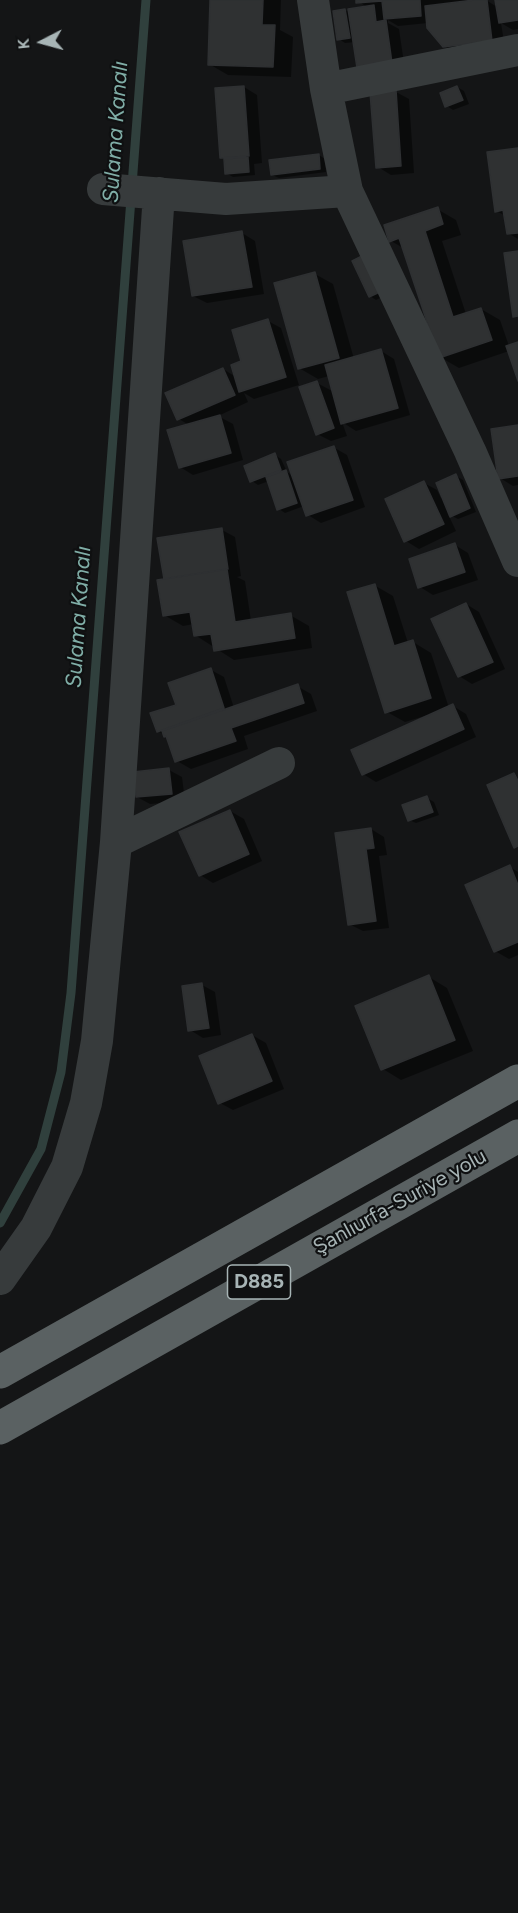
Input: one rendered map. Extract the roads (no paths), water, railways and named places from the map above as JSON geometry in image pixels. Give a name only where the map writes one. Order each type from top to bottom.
[{"type":"highway","name":"D885","points":[[0,1372],[518,1081]]},
{"type":"highway","name":"Şanlıurfa-Suriye yolu","points":[[0,1428],[518,1136]]},
{"type":"street","points":[[312,0],[326,89],[347,191],[470,451],[518,561]]},
{"type":"street","points":[[326,89],[518,50]]},
{"type":"street","points":[[103,189],[226,199],[347,191]]},
{"type":"street","points":[[0,1279],[36,1228],[67,1167],[86,1103],[97,1041],[116,842],[155,193]]},
{"type":"street","points":[[116,842],[279,763]]},
{"type":"waterway","name":"Sulama Kanalı","points":[[0,1223],[41,1149],[61,1072],[71,993],[146,0]]}]
